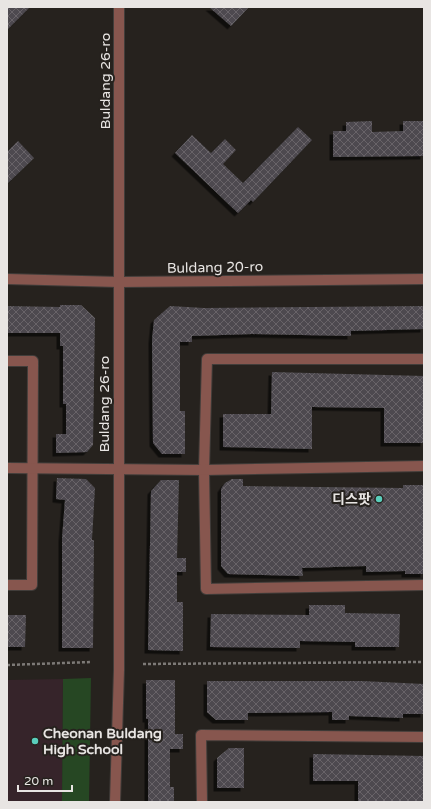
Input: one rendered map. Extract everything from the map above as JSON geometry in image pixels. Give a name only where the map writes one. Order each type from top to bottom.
[{"type":"street","name":"Buldang 26-ro","points":[[115,802],[119,670],[119,7]]},
{"type":"street","name":"Buldang 20-ro","points":[[7,279],[119,282],[424,279]]},
{"type":"street","points":[[424,359],[206,358],[204,470],[206,589],[424,586]]},
{"type":"street","points":[[7,361],[33,361],[32,585],[7,586]]},
{"type":"street","points":[[7,468],[204,470],[424,466]]},
{"type":"street","points":[[202,802],[201,735],[424,737]]},
{"type":"path","points":[[7,665],[91,662]]},
{"type":"path","points":[[143,664],[424,662]]},
{"type":"shaded area","name":"Cheonan Buldang High School","points":[[63,679],[62,802],[7,802],[7,680]]},
{"type":"green space","points":[[91,678],[89,802],[62,802],[63,679]]},
{"type":"building","points":[[7,7],[30,7],[7,30]]},
{"type":"building","points":[[209,7],[249,7],[231,26]]},
{"type":"building","points":[[372,121],[372,132],[403,131],[403,121],[424,121],[424,156],[333,157],[333,131],[346,131],[346,122]]},
{"type":"building","points":[[298,127],[312,140],[253,202],[251,200],[238,213],[175,153],[192,135],[211,153],[225,139],[236,150],[223,164],[243,183]]},
{"type":"building","points":[[18,141],[34,158],[7,184],[7,152]]},
{"type":"building","points":[[60,305],[81,305],[95,318],[93,445],[87,452],[56,453],[56,434],[66,434],[66,404],[63,404],[63,346],[60,346],[60,333],[7,333],[7,306],[60,307]]},
{"type":"building","points":[[170,306],[204,308],[424,306],[424,329],[351,331],[351,336],[252,334],[192,336],[192,342],[180,342],[180,411],[185,411],[185,454],[162,454],[153,443],[152,340],[154,320]]},
{"type":"building","points":[[272,372],[424,376],[424,443],[384,443],[384,408],[312,407],[312,449],[223,447],[223,414],[271,414]]},
{"type":"building","points":[[57,478],[86,479],[95,488],[92,540],[94,540],[93,648],[62,648],[62,539],[65,500],[56,499]]},
{"type":"building","points":[[232,479],[243,479],[243,486],[403,488],[403,485],[424,485],[424,574],[405,574],[405,571],[366,572],[366,566],[302,568],[303,576],[228,574],[221,566],[221,489],[225,483]]},
{"type":"building","points":[[161,480],[179,480],[177,558],[186,558],[186,572],[177,572],[177,602],[183,602],[183,651],[148,650],[151,491]]},
{"type":"building","points":[[309,605],[345,605],[345,613],[400,614],[399,647],[355,647],[355,642],[300,641],[300,648],[210,647],[211,614],[309,615]]},
{"type":"building","points":[[7,615],[26,615],[25,647],[7,647]]},
{"type":"building","points":[[146,680],[175,680],[175,734],[183,734],[183,749],[170,749],[170,787],[174,787],[174,802],[148,802],[148,719],[146,719]]},
{"type":"building","points":[[207,681],[362,681],[424,684],[424,714],[403,714],[403,718],[349,716],[349,720],[332,720],[332,712],[248,713],[248,720],[216,720],[207,712]]},
{"type":"building","points":[[229,748],[244,748],[244,788],[217,788],[217,758]]},
{"type":"building","points":[[313,754],[424,756],[424,802],[358,802],[358,781],[313,781]]},
{"type":"place","name":"디스팟","points":[[379,499]]},
{"type":"place","name":"Cheonan Buldang High School","points":[[35,741]]}]
